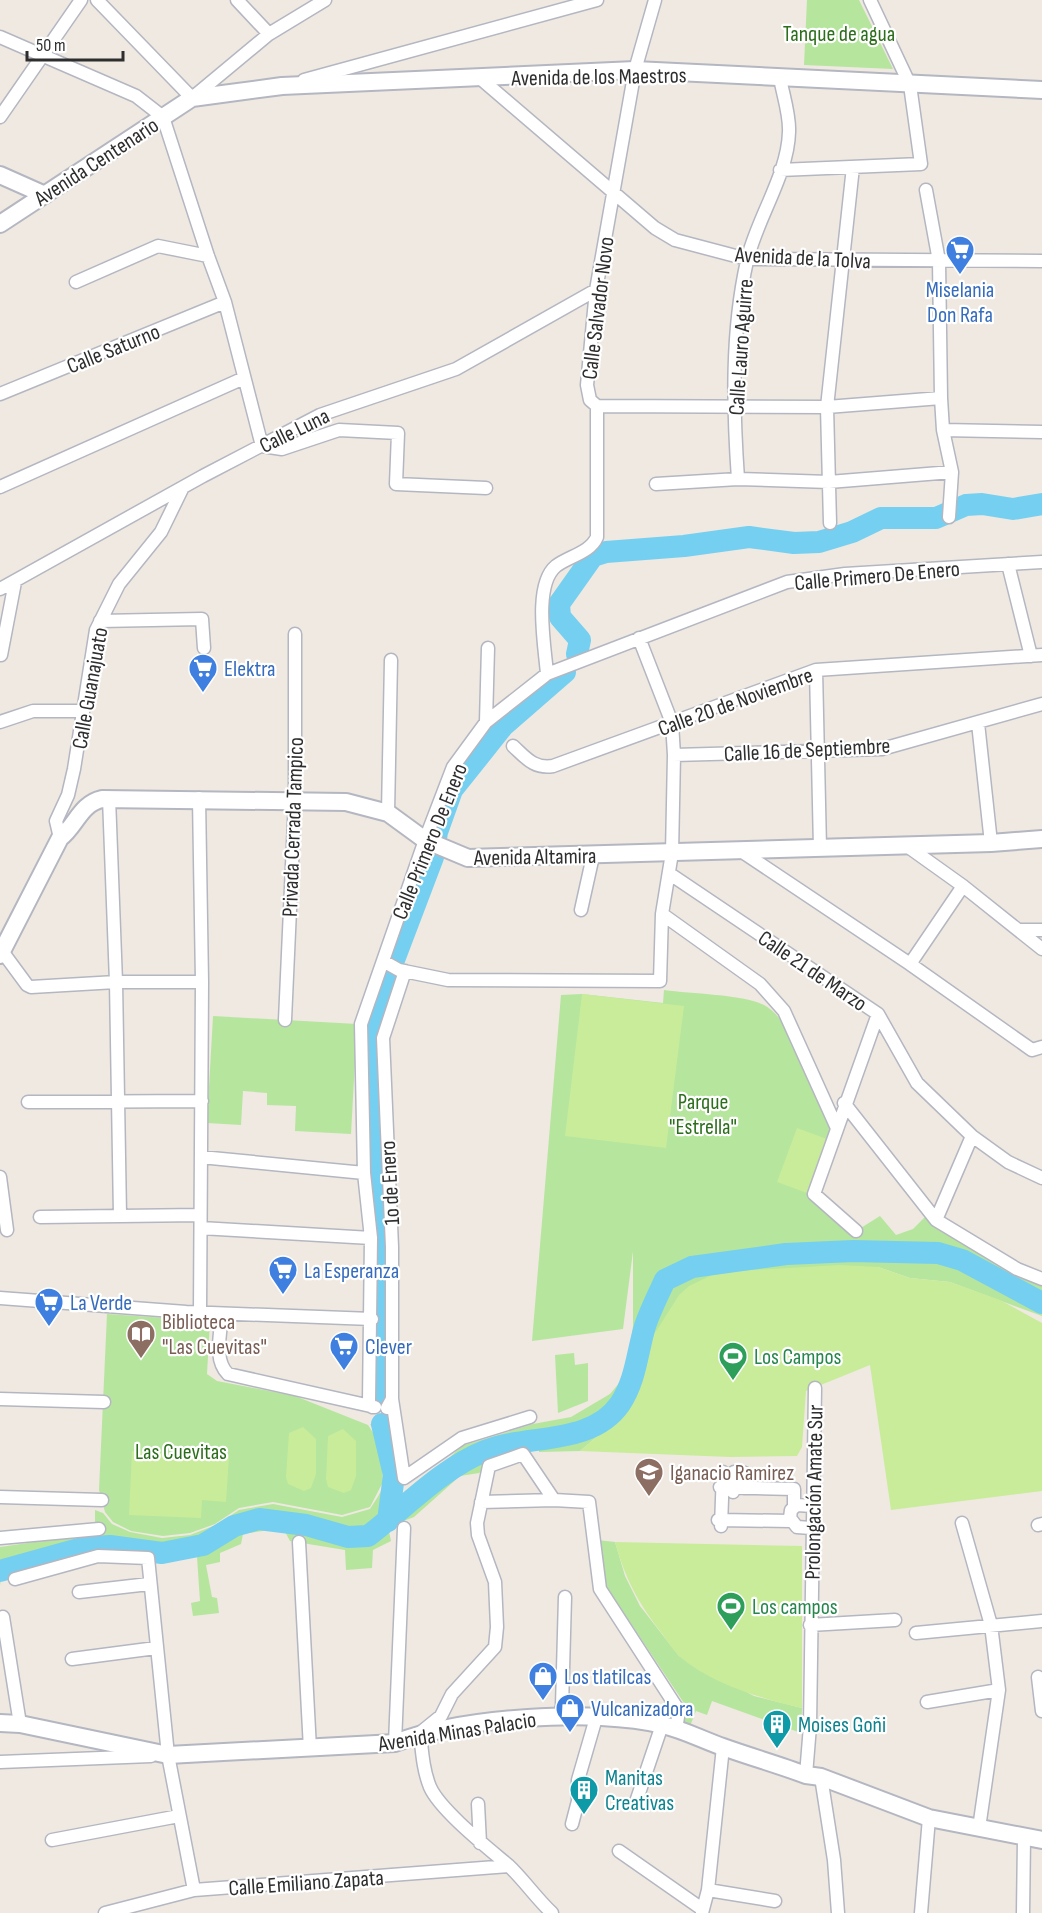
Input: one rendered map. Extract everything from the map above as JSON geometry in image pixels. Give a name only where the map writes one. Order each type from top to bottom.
[{"type":"main road","name":"Avenida de los Maestros","points":[[192,98],[282,86],[480,79],[635,70],[1042,90]]},
{"type":"main road","name":"Avenida Centenario","points":[[0,224],[192,98]]},
{"type":"main road","points":[[0,175],[45,195]]},
{"type":"main road","name":"Avenida Altamira","points":[[1,953],[60,838],[87,806],[109,798],[295,799],[346,802],[388,813],[425,840],[445,851],[468,858],[672,854],[991,843],[1042,839]]},
{"type":"main road","name":"Avenida Minas Palacio","points":[[0,1723],[20,1724],[168,1755],[395,1743],[420,1733],[505,1720],[596,1718],[669,1727],[929,1818],[1042,1840]]},
{"type":"street","points":[[0,117],[81,0]]},
{"type":"street","points":[[97,0],[192,98],[269,34],[325,0]]},
{"type":"street","points":[[237,0],[269,34]]},
{"type":"street","points":[[282,86],[597,0]]},
{"type":"street","name":"Calle Salvador Novo","points":[[547,674],[543,596],[546,580],[555,567],[594,544],[597,537],[597,406],[590,400],[587,384],[596,290],[635,70],[655,0]]},
{"type":"street","points":[[780,170],[921,164],[910,85],[870,0]]},
{"type":"street","points":[[0,37],[136,96],[163,117],[225,302],[262,446],[282,449],[339,430],[398,433],[396,484],[486,488]]},
{"type":"street","name":"Calle Lauro Aguirre","points":[[738,479],[733,405],[741,300],[747,259],[780,170],[789,132],[780,78]]},
{"type":"street","name":"Avenida de la Tolva","points":[[480,79],[655,228],[675,240],[747,259],[1042,261]]},
{"type":"street","points":[[830,524],[827,407],[853,168]]},
{"type":"street","points":[[926,190],[939,261],[941,398],[943,430],[952,472],[949,517]]},
{"type":"street","points":[[76,282],[158,246],[208,256]]},
{"type":"street","name":"Calle Luna","points":[[0,589],[183,487],[320,415],[456,369],[596,290]]},
{"type":"street","name":"Calle Saturno","points":[[0,394],[225,302]]},
{"type":"street","points":[[0,487],[244,378]]},
{"type":"street","points":[[597,406],[827,407],[941,398]]},
{"type":"street","points":[[943,430],[1042,432]]},
{"type":"street","points":[[656,484],[738,479],[829,482],[952,472]]},
{"type":"street","name":"Calle Guanajuato","points":[[60,838],[56,821],[71,783],[93,644],[100,621],[119,584],[161,532],[183,487]]},
{"type":"street","name":"Calle Primero De Enero","points":[[372,1407],[369,1402],[372,1319],[371,1238],[364,1173],[361,1024],[453,767],[486,722],[547,674],[787,582],[845,574],[1042,562]]},
{"type":"street","points":[[1008,564],[1036,655]]},
{"type":"street","points":[[1,655],[15,582]]},
{"type":"street","points":[[100,621],[202,619],[204,648]]},
{"type":"street","name":"Privada Cerrada Tampico","points":[[285,1020],[295,799],[296,634]]},
{"type":"street","points":[[384,962],[402,971],[448,980],[660,981],[662,914],[672,854],[674,755],[672,723],[639,638]]},
{"type":"street","points":[[486,722],[488,648]]},
{"type":"street","name":"Calle 20 de Noviembre","points":[[513,746],[532,764],[542,768],[816,670],[1036,655]]},
{"type":"street","points":[[388,813],[392,660]]},
{"type":"street","points":[[816,670],[820,848]]},
{"type":"street","name":"Calle 16 de Septiembre","points":[[674,755],[882,749],[1042,705]]},
{"type":"street","points":[[0,722],[33,711],[83,711]]},
{"type":"street","points":[[978,723],[991,843]]},
{"type":"street","points":[[109,798],[116,982],[120,1215]]},
{"type":"street","points":[[199,798],[202,982],[200,1312]]},
{"type":"street","points":[[907,846],[963,886],[1042,949]]},
{"type":"street","points":[[741,851],[1037,1048]]},
{"type":"street","points":[[581,910],[593,856]]},
{"type":"street","name":"Calle 21 de Marzo","points":[[670,874],[878,1014],[917,1083],[972,1136],[1008,1162],[1042,1178]]},
{"type":"street","points":[[910,963],[963,886]]},
{"type":"street","points":[[662,914],[760,984],[784,1011],[837,1125]]},
{"type":"street","points":[[1018,930],[1042,930]]},
{"type":"street","points":[[1,953],[31,987],[116,982],[202,982]]},
{"type":"street","name":"1o de Enero","points":[[402,971],[383,1038],[392,1247],[391,1408],[404,1478],[462,1438],[530,1417]]},
{"type":"street","points":[[856,1231],[814,1194],[844,1103],[878,1014]]},
{"type":"street","points":[[28,1102],[202,1101]]},
{"type":"street","points":[[844,1103],[936,1220],[1017,1269],[1042,1280]]},
{"type":"street","points":[[936,1220],[972,1136]]},
{"type":"street","points":[[201,1157],[364,1173]]},
{"type":"street","points":[[0,1177],[7,1230]]},
{"type":"street","points":[[40,1217],[120,1215],[371,1238]]},
{"type":"street","points":[[0,1298],[222,1314],[372,1319]]},
{"type":"street","points":[[222,1314],[220,1360],[221,1368],[228,1374],[372,1407],[391,1408]]},
{"type":"street","name":"Prolongación Amate Sur","points":[[814,1388],[810,1726],[814,1776],[834,1860],[838,1913]]},
{"type":"street","points":[[0,1399],[104,1402]]},
{"type":"street","points":[[552,1913],[509,1866],[480,1843],[436,1798],[430,1788],[423,1761],[420,1733],[441,1716],[452,1694],[495,1647],[497,1627],[495,1582],[478,1535],[477,1523],[489,1466],[523,1454],[554,1500]]},
{"type":"street","points":[[752,1490],[740,1473],[752,1490],[754,1521]]},
{"type":"street","points":[[752,1490],[794,1489],[794,1507],[790,1514],[754,1521]]},
{"type":"street","points":[[0,1497],[102,1500]]},
{"type":"street","points":[[482,1502],[554,1500],[589,1502],[600,1589],[679,1711],[669,1727],[636,1802]]},
{"type":"street","points":[[794,1507],[812,1506]]},
{"type":"street","points":[[754,1521],[811,1528]]},
{"type":"street","points":[[963,1523],[991,1625],[999,1690],[979,1828]]},
{"type":"street","points":[[395,1743],[404,1528]]},
{"type":"street","points":[[0,1538],[99,1529]]},
{"type":"street","points":[[299,1542],[310,1749]]},
{"type":"street","points":[[15,1579],[98,1556],[148,1558],[168,1755],[194,1890]]},
{"type":"street","points":[[79,1592],[149,1584]]},
{"type":"street","points":[[557,1718],[562,1706],[565,1597]]},
{"type":"street","points":[[3,1617],[20,1724]]},
{"type":"street","points":[[810,1625],[895,1620]]},
{"type":"street","points":[[916,1633],[1042,1621]]},
{"type":"street","points":[[72,1659],[156,1647]]},
{"type":"street","points":[[1038,1677],[1042,1711]]},
{"type":"street","points":[[927,1702],[999,1690]]},
{"type":"street","points":[[572,1824],[578,1801],[578,1780],[596,1718]]},
{"type":"street","points":[[619,1851],[702,1911],[708,1890],[723,1747]]},
{"type":"street","points":[[0,1761],[168,1755]]},
{"type":"street","points":[[478,1804],[480,1843]]},
{"type":"street","points":[[52,1840],[179,1816]]},
{"type":"street","points":[[921,1913],[929,1818]]},
{"type":"street","points":[[1023,1913],[1024,1838]]},
{"type":"street","name":"Calle Emiliano Zapata","points":[[105,1913],[194,1890],[509,1866]]},
{"type":"street","points":[[708,1890],[775,1901]]},
{"type":"green space","name":"Tanque de agua","points":[[807,0],[859,0],[893,69],[804,65]]},
{"type":"green space","name":"Parque \"Estrella\"","points":[[664,990],[729,996],[754,1001],[775,1013],[806,1060],[836,1126],[814,1194],[856,1231],[880,1216],[896,1235],[913,1229],[930,1212],[1042,1279],[1042,1316],[950,1282],[910,1278],[878,1267],[718,1272],[704,1280],[655,1333],[628,1410],[580,1451],[539,1452],[539,1444],[510,1451],[479,1473],[460,1476],[414,1517],[388,1527],[391,1541],[373,1550],[372,1568],[346,1570],[345,1550],[290,1541],[283,1528],[243,1534],[241,1544],[220,1553],[220,1562],[206,1565],[212,1597],[217,1598],[219,1613],[193,1616],[191,1603],[200,1601],[197,1557],[189,1557],[179,1545],[152,1547],[96,1542],[69,1545],[4,1565],[0,1585],[0,1547],[62,1538],[95,1524],[95,1510],[103,1513],[112,1524],[130,1532],[162,1538],[190,1535],[216,1525],[239,1510],[273,1504],[342,1517],[370,1509],[383,1487],[386,1470],[380,1445],[370,1424],[380,1426],[392,1475],[385,1517],[462,1446],[533,1424],[571,1417],[610,1394],[620,1382],[629,1358],[633,1326],[633,1251],[623,1329],[532,1341],[561,995],[582,994],[663,1003]]},
{"type":"green space","points":[[582,994],[684,1006],[666,1148],[565,1136]]},
{"type":"green space","points":[[213,1016],[357,1024],[351,1134],[295,1131],[296,1106],[267,1105],[267,1093],[243,1091],[241,1125],[207,1123]]},
{"type":"green space","points":[[797,1128],[827,1139],[807,1193],[777,1182]]},
{"type":"green space","name":"Los Campos","points":[[840,1265],[878,1267],[910,1278],[950,1282],[1000,1300],[1042,1323],[1042,1491],[891,1510],[870,1365],[806,1391],[802,1447],[797,1456],[730,1457],[580,1451],[628,1410],[655,1333],[679,1295],[689,1286],[718,1272]]},
{"type":"green space","name":"Las Cuevitas","points":[[107,1314],[210,1321],[207,1374],[217,1381],[295,1396],[368,1425],[376,1437],[382,1459],[383,1482],[370,1507],[342,1515],[273,1502],[239,1508],[215,1524],[190,1533],[163,1536],[131,1531],[113,1522],[105,1512],[99,1490]]},
{"type":"green space","points":[[574,1353],[575,1365],[588,1363],[588,1401],[558,1413],[555,1355]]},
{"type":"green space","points":[[303,1427],[316,1439],[316,1474],[311,1488],[304,1491],[288,1484],[286,1477],[289,1433]]},
{"type":"green space","points":[[343,1429],[356,1441],[356,1476],[351,1490],[344,1493],[328,1487],[326,1479],[328,1436]]},
{"type":"green space","points":[[132,1451],[229,1457],[226,1502],[202,1500],[201,1518],[129,1515]]},
{"type":"green space","points":[[597,1540],[615,1542],[625,1576],[640,1606],[679,1656],[754,1696],[802,1708],[801,1733],[712,1701],[707,1715],[696,1711],[690,1726],[684,1723],[686,1706],[605,1585]]},
{"type":"green space","name":"Los campos","points":[[615,1542],[802,1546],[802,1708],[754,1695],[722,1683],[680,1657],[640,1602],[624,1569]]},
{"type":"waterway","points":[[577,654],[580,640],[560,617],[559,604],[593,556],[606,552],[684,546],[749,537],[794,543],[819,542],[852,532],[881,518],[936,518],[966,505],[982,504],[1013,509],[1042,504]]},
{"type":"waterway","points":[[380,1399],[379,1236],[367,1031],[433,857],[437,832],[452,790],[503,726],[565,672]]},
{"type":"waterway","points":[[0,1571],[82,1548],[110,1546],[162,1553],[203,1545],[234,1526],[259,1519],[306,1525],[348,1537],[368,1536],[439,1478],[485,1451],[520,1442],[576,1433],[593,1427],[608,1417],[620,1404],[630,1385],[645,1326],[665,1280],[692,1267],[786,1254],[853,1251],[938,1253],[962,1260],[1042,1303]]},
{"type":"waterway","points":[[382,1424],[394,1475],[388,1521]]},
{"type":"place","name":"Miselania Don Rafa","points":[[960,276]]},
{"type":"place","name":"Elektra","points":[[203,694]]},
{"type":"place","name":"La Esperanza","points":[[283,1296]]},
{"type":"place","name":"La Verde","points":[[49,1328]]},
{"type":"place","name":"Biblioteca \"Las Cuevitas\"","points":[[141,1360]]},
{"type":"place","name":"Clever","points":[[344,1372]]},
{"type":"place","name":"Los Campos","points":[[733,1382]]},
{"type":"place","name":"Iganacio Ramirez","points":[[649,1498]]},
{"type":"place","name":"Los campos","points":[[731,1632]]},
{"type":"place","name":"Los tlatilcas","points":[[543,1702]]},
{"type":"place","name":"Vulcanizadora","points":[[570,1734]]},
{"type":"place","name":"Moises Goñi","points":[[777,1750]]},
{"type":"place","name":"Manitas Creativas","points":[[584,1816]]}]
